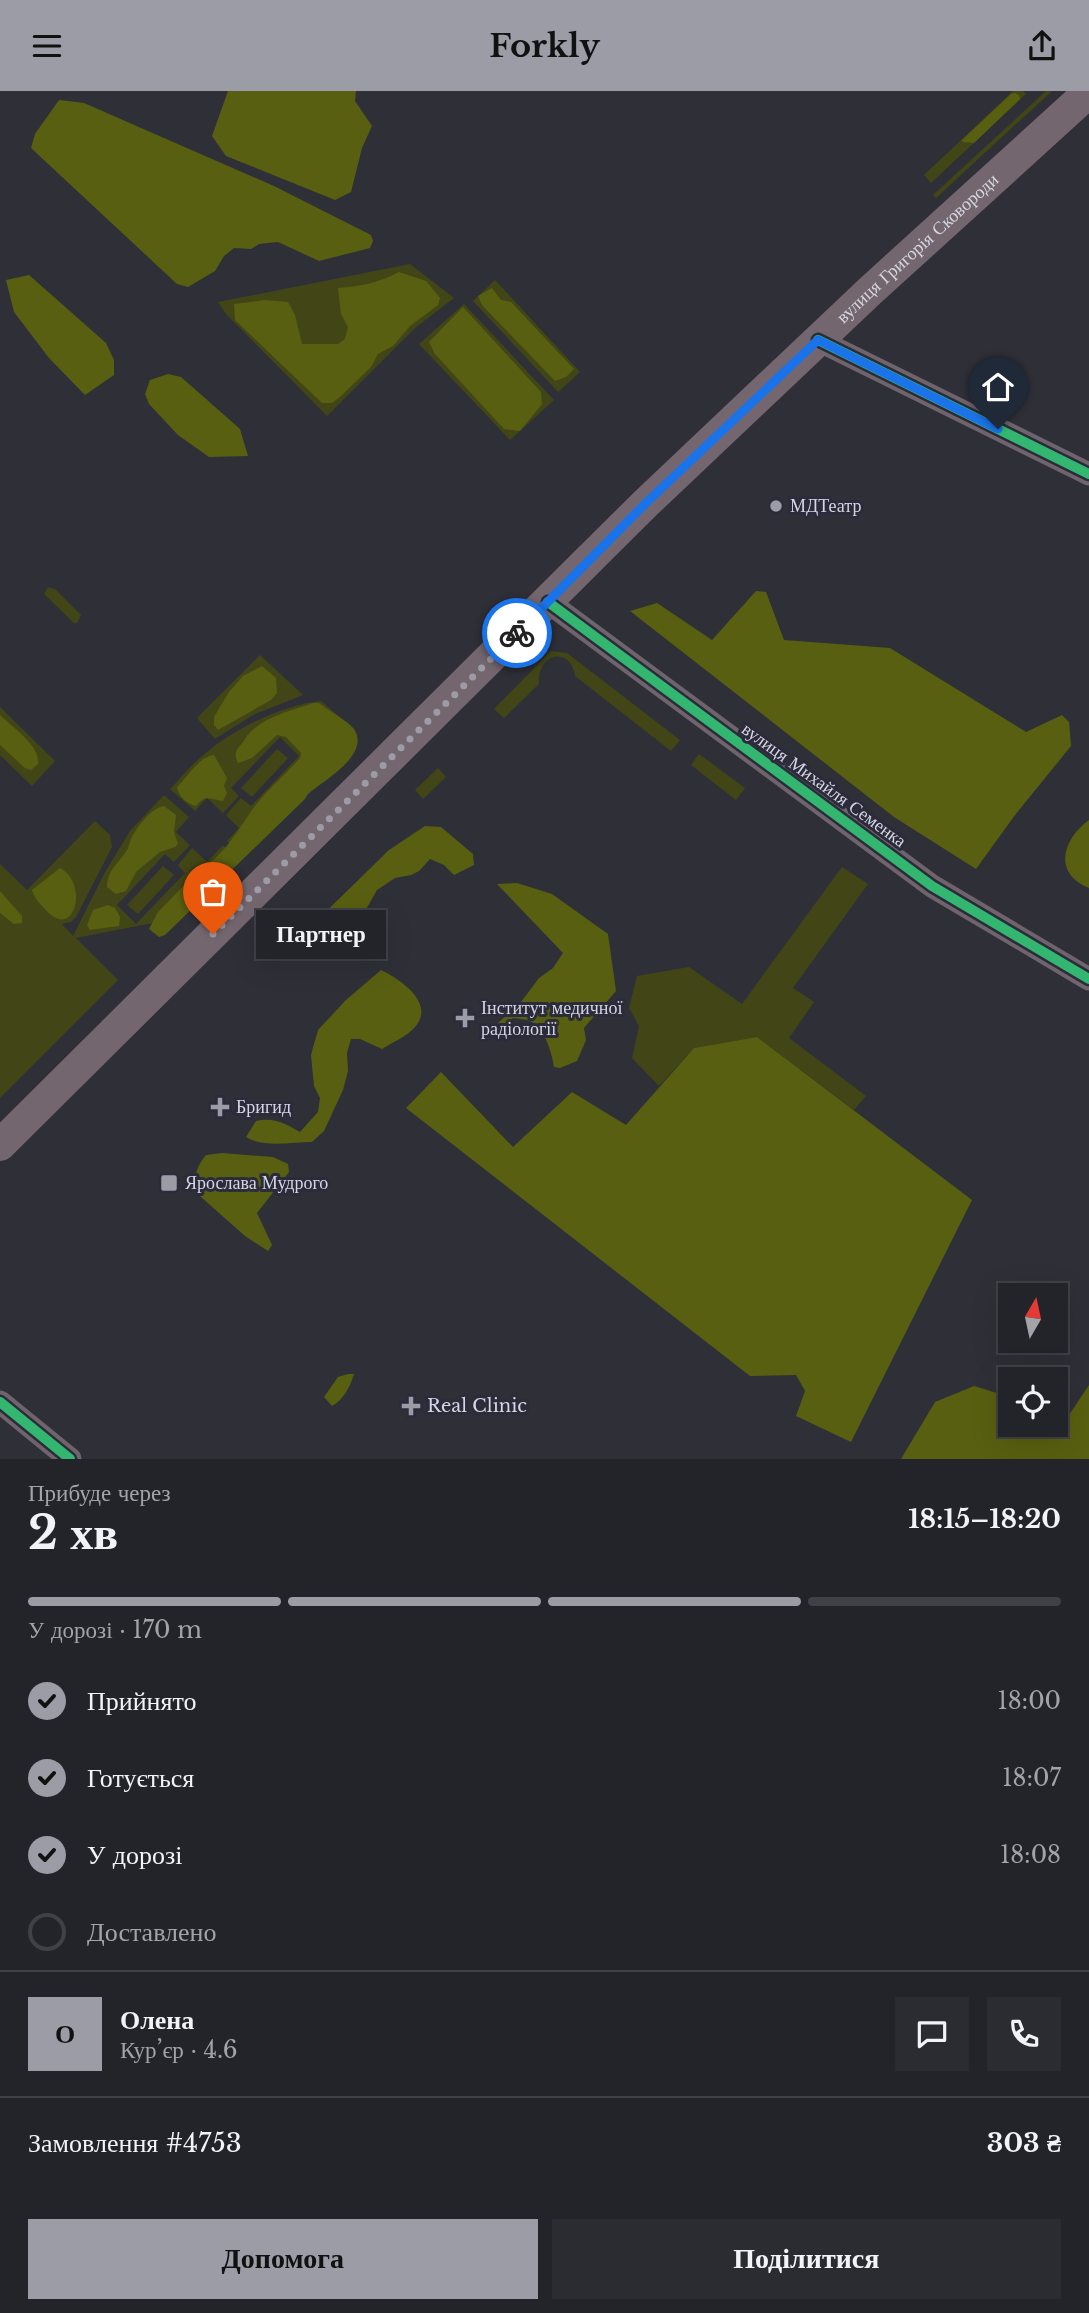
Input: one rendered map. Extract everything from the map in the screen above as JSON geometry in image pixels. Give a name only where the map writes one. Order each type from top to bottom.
[{"type":"main road","name":"вулиця Григорія Сковороди","points":[[0,1145],[646,503],[818,340],[1089,92]]},
{"type":"street","points":[[818,340],[1089,474]]},
{"type":"street","name":"вулиця Михайля Семенка","points":[[548,602],[932,886],[1089,979]]},
{"type":"street","points":[[0,1402],[70,1459]]},
{"type":"green space","points":[[228,91],[356,91],[355,101],[372,126],[362,148],[351,192],[335,200],[226,156],[212,136]]},
{"type":"green space","points":[[1013,91],[1023,91],[1026,94],[931,183],[924,175]]},
{"type":"green space","points":[[1046,91],[1052,91],[936,198],[933,195]]},
{"type":"green space","points":[[1015,93],[1020,99],[974,143],[963,142],[962,140]]},
{"type":"green space","points":[[59,100],[84,103],[274,186],[371,235],[373,241],[370,248],[319,261],[278,242],[259,244],[251,249],[234,248],[224,256],[215,271],[188,287],[177,284],[31,148],[35,134]]},
{"type":"green space","points":[[410,264],[454,298],[415,328],[327,416],[226,314],[218,302]]},
{"type":"green space","points":[[399,272],[426,281],[440,298],[438,305],[410,326],[393,346],[378,354],[371,367],[332,403],[322,403],[235,320],[234,304],[265,300],[288,302],[295,315],[302,344],[338,344],[345,339],[348,327],[341,314],[338,288],[370,283]]},
{"type":"green space","points":[[29,275],[106,343],[114,360],[114,375],[85,395],[49,358],[14,312],[6,280]]},
{"type":"green space","points":[[495,280],[580,372],[558,392],[473,301]]},
{"type":"green space","points":[[492,288],[501,300],[511,302],[574,369],[566,377],[555,381],[482,305],[478,296]]},
{"type":"green space","points":[[464,304],[554,400],[510,440],[419,344]]},
{"type":"green space","points":[[463,307],[541,392],[542,404],[520,431],[504,429],[435,354],[429,342]]},
{"type":"green space","points":[[168,374],[181,377],[240,429],[248,456],[209,457],[178,435],[149,404],[145,394],[150,380]]},
{"type":"green space","points":[[48,587],[55,589],[81,615],[77,623],[44,594]]},
{"type":"green space","points":[[756,591],[766,592],[784,640],[890,648],[1026,732],[1062,715],[1069,722],[1071,746],[1015,815],[976,869],[894,817],[630,611],[657,603],[712,640]]},
{"type":"green space","points":[[551,651],[567,653],[680,740],[671,751],[575,676],[572,666],[561,657],[548,659],[540,673],[539,684],[504,718],[494,709]]},
{"type":"green space","points":[[260,655],[303,695],[253,715],[215,739],[197,718]]},
{"type":"green space","points":[[262,666],[276,678],[277,693],[271,700],[218,730],[214,725],[214,717],[229,692],[243,676]]},
{"type":"green space","points":[[321,701],[344,721],[230,844],[227,841],[239,828],[226,815],[241,798],[251,806],[299,756],[280,737],[231,788],[239,796],[223,813],[207,798],[195,811],[170,789],[200,758],[240,729],[289,708]]},
{"type":"green space","points":[[319,703],[354,729],[358,739],[351,757],[308,794],[165,935],[159,937],[149,929],[158,912],[201,868],[218,856],[255,806],[300,758],[301,753],[286,737],[277,735],[252,758],[238,763],[237,750],[251,732],[266,720]]},
{"type":"green space","points":[[0,707],[55,761],[32,786],[0,755]]},
{"type":"green space","points":[[0,715],[25,737],[35,750],[38,764],[31,770],[25,768],[0,745]]},
{"type":"green space","points":[[277,749],[288,758],[252,797],[241,788]]},
{"type":"green space","points":[[699,754],[745,788],[736,800],[691,765]]},
{"type":"green space","points":[[214,755],[227,778],[224,786],[227,793],[223,801],[208,798],[196,806],[189,803],[181,796],[177,787],[198,763]]},
{"type":"green space","points":[[438,768],[446,777],[423,799],[415,790]]},
{"type":"green space","points":[[164,795],[189,817],[176,832],[190,845],[174,862],[165,854],[117,905],[136,924],[185,873],[178,865],[192,848],[207,862],[223,845],[226,848],[158,922],[76,938],[118,980],[0,1098],[0,864],[27,890],[95,821],[110,835],[112,847],[76,917],[71,922],[62,924],[73,936],[104,874],[130,831]]},
{"type":"green space","points":[[164,806],[176,815],[174,832],[178,844],[160,852],[136,872],[126,891],[116,894],[107,887],[111,872],[141,823],[154,810]]},
{"type":"green space","points":[[1089,820],[1089,888],[1077,882],[1070,874],[1065,855],[1073,837]]},
{"type":"green space","points":[[425,826],[441,827],[473,854],[474,865],[454,875],[444,865],[430,859],[419,871],[395,878],[377,890],[361,918],[323,958],[315,961],[306,958],[302,935],[389,850]]},
{"type":"green space","points":[[163,866],[174,875],[138,914],[127,905]]},
{"type":"green space","points":[[842,867],[868,884],[793,988],[814,1002],[789,1038],[866,1096],[854,1110],[757,1037],[694,1048],[659,1086],[632,1058],[639,1026],[629,1008],[637,976],[689,967],[742,1004]]},
{"type":"green space","points":[[60,868],[69,876],[76,897],[75,907],[64,919],[55,918],[45,909],[32,890]]},
{"type":"green space","points":[[517,883],[552,894],[608,934],[616,991],[584,1028],[586,1040],[577,1061],[560,1068],[554,1067],[547,1041],[535,1024],[513,1018],[500,1031],[498,1023],[521,1002],[539,978],[553,968],[563,953],[497,884]]},
{"type":"green space","points":[[0,891],[22,916],[22,923],[14,924],[0,913]]},
{"type":"green space","points":[[108,905],[115,908],[120,917],[119,926],[90,930],[87,925],[93,910]]},
{"type":"green space","points":[[381,970],[406,986],[418,1001],[420,1018],[415,1027],[404,1037],[382,1049],[360,1039],[351,1039],[343,1090],[324,1131],[312,1142],[269,1143],[246,1137],[256,1121],[262,1120],[279,1122],[300,1132],[318,1112],[320,1098],[314,1086],[311,1055],[318,1030],[346,1000]]},
{"type":"green space","points":[[757,1037],[972,1200],[851,1442],[796,1416],[805,1391],[796,1375],[750,1376],[406,1108],[441,1072],[513,1147],[572,1092],[626,1125],[694,1048]]},
{"type":"green space","points":[[222,1153],[273,1157],[288,1164],[289,1172],[257,1213],[272,1245],[268,1251],[245,1236],[192,1189],[198,1167],[206,1155]]},
{"type":"green space","points":[[354,1374],[348,1388],[332,1406],[324,1397],[338,1377]]},
{"type":"green space","points":[[1089,1385],[1089,1459],[901,1459],[935,1402],[974,1386],[998,1393],[998,1437],[1068,1437],[1069,1415]]},
{"type":"cycle path","points":[[818,340],[1089,474]]},
{"type":"cycle path","points":[[548,602],[932,886],[1089,979]]},
{"type":"cycle path","points":[[0,1402],[70,1459]]},
{"type":"way so far","points":[[213,934],[517,633]]},
{"type":"place","name":"МДТеатр","points":[[776,506]]},
{"type":"place","name":"Партнер","points":[[213,934]]},
{"type":"place","name":"Інститут медичної радіології","points":[[465,1018]]},
{"type":"place","name":"Бригид","points":[[220,1107]]},
{"type":"place","name":"Ярослава Мудрого","points":[[169,1183]]},
{"type":"place","name":"Real Clinic","points":[[411,1406]]},
{"type":"route","points":[[517,633],[646,503],[818,340],[998,429]]}]
